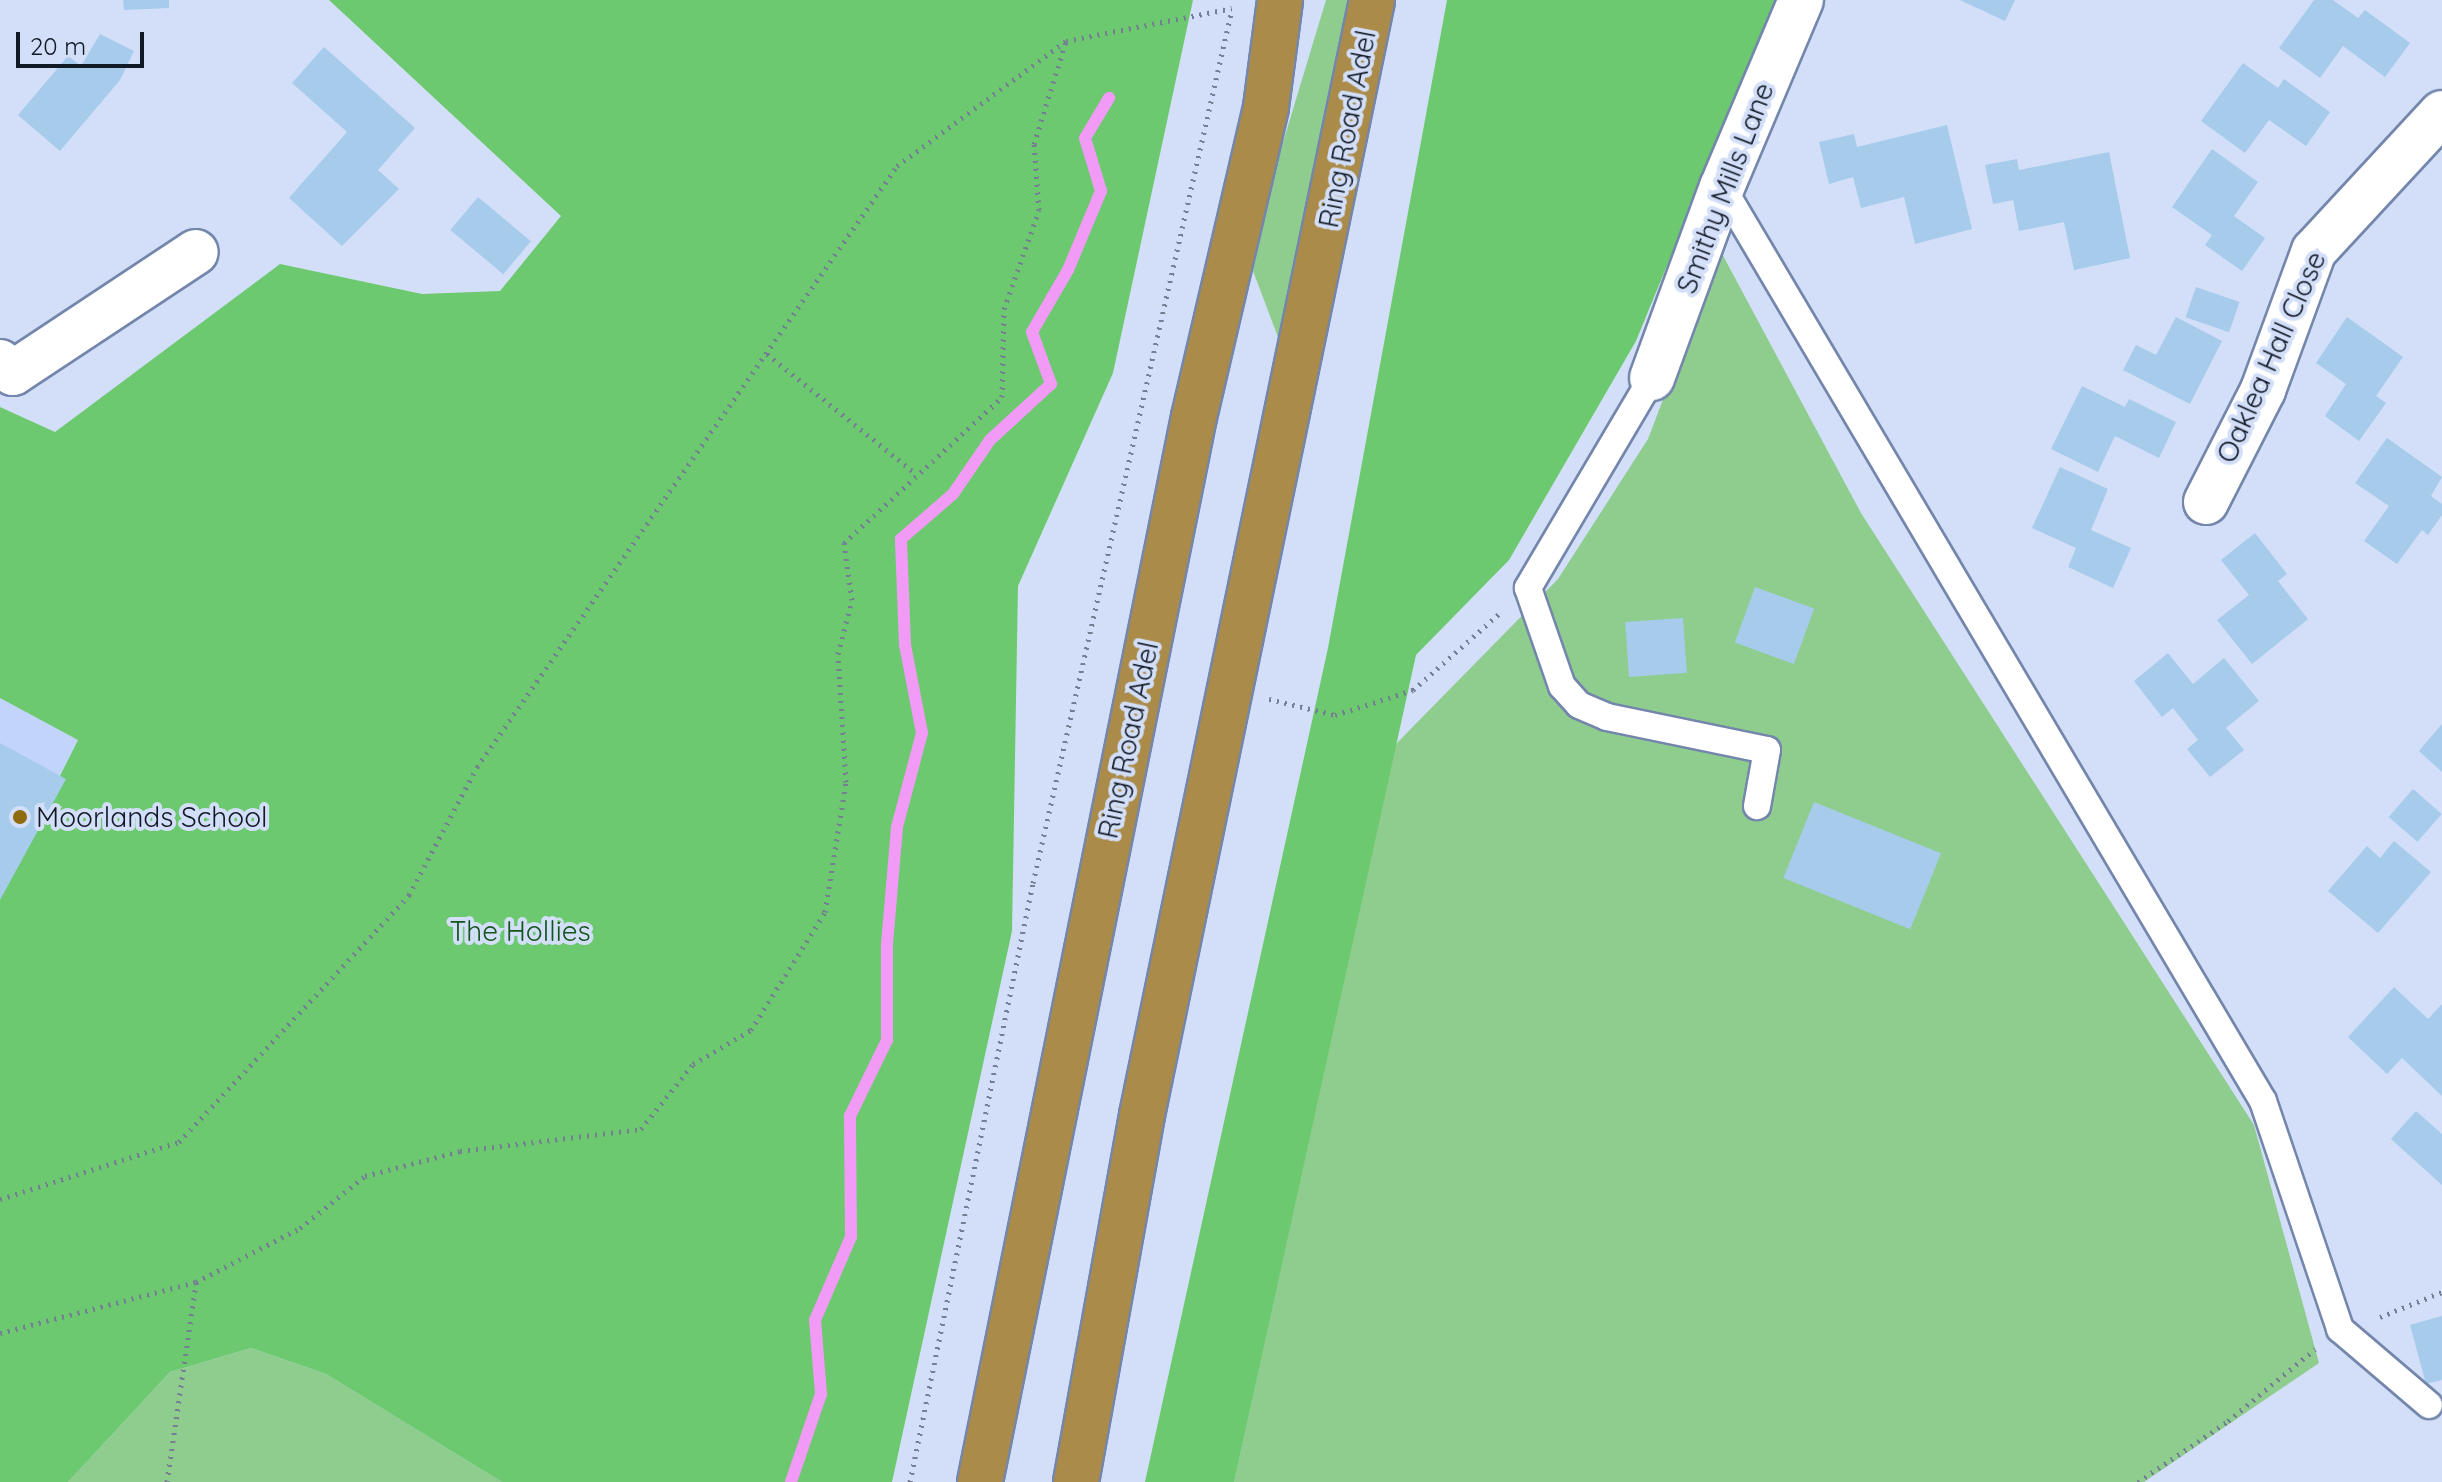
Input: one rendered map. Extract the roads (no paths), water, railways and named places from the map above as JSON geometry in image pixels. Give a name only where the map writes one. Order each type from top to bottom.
[{"type":"highway","name":"Ring Road Adel","points":[[980,1482],[1194,417],[1266,107],[1280,0]]},
{"type":"highway","name":"Ring Road Adel","points":[[1076,1482],[1142,1115],[1372,0]]},
{"type":"street","name":"Smithy Mills Lane","points":[[1652,378],[1722,187],[1801,0]]},
{"type":"street","name":"Oaklea Hall Close","points":[[2206,502],[2263,390],[2314,251],[2442,113]]},
{"type":"street","points":[[0,362],[13,373],[196,252]]},
{"type":"lane","points":[[1722,187],[2263,1101],[2340,1329],[2429,1405]]},
{"type":"lane","points":[[1652,378],[1528,588],[1562,686],[1579,705],[1607,717],[1767,750],[1757,806]]},
{"type":"waterway","points":[[791,1482],[821,1394],[815,1320],[851,1237],[850,1116],[887,1040],[887,944],[897,827],[922,733],[905,645],[901,539],[953,494],[990,440],[1051,384],[1032,332],[1068,270],[1101,191],[1085,138],[1109,98]]},
{"type":"place","name":"Moorlands School","points":[[20,817]]},
{"type":"park label","name":"The Hollies","points":[[520,931]]}]
